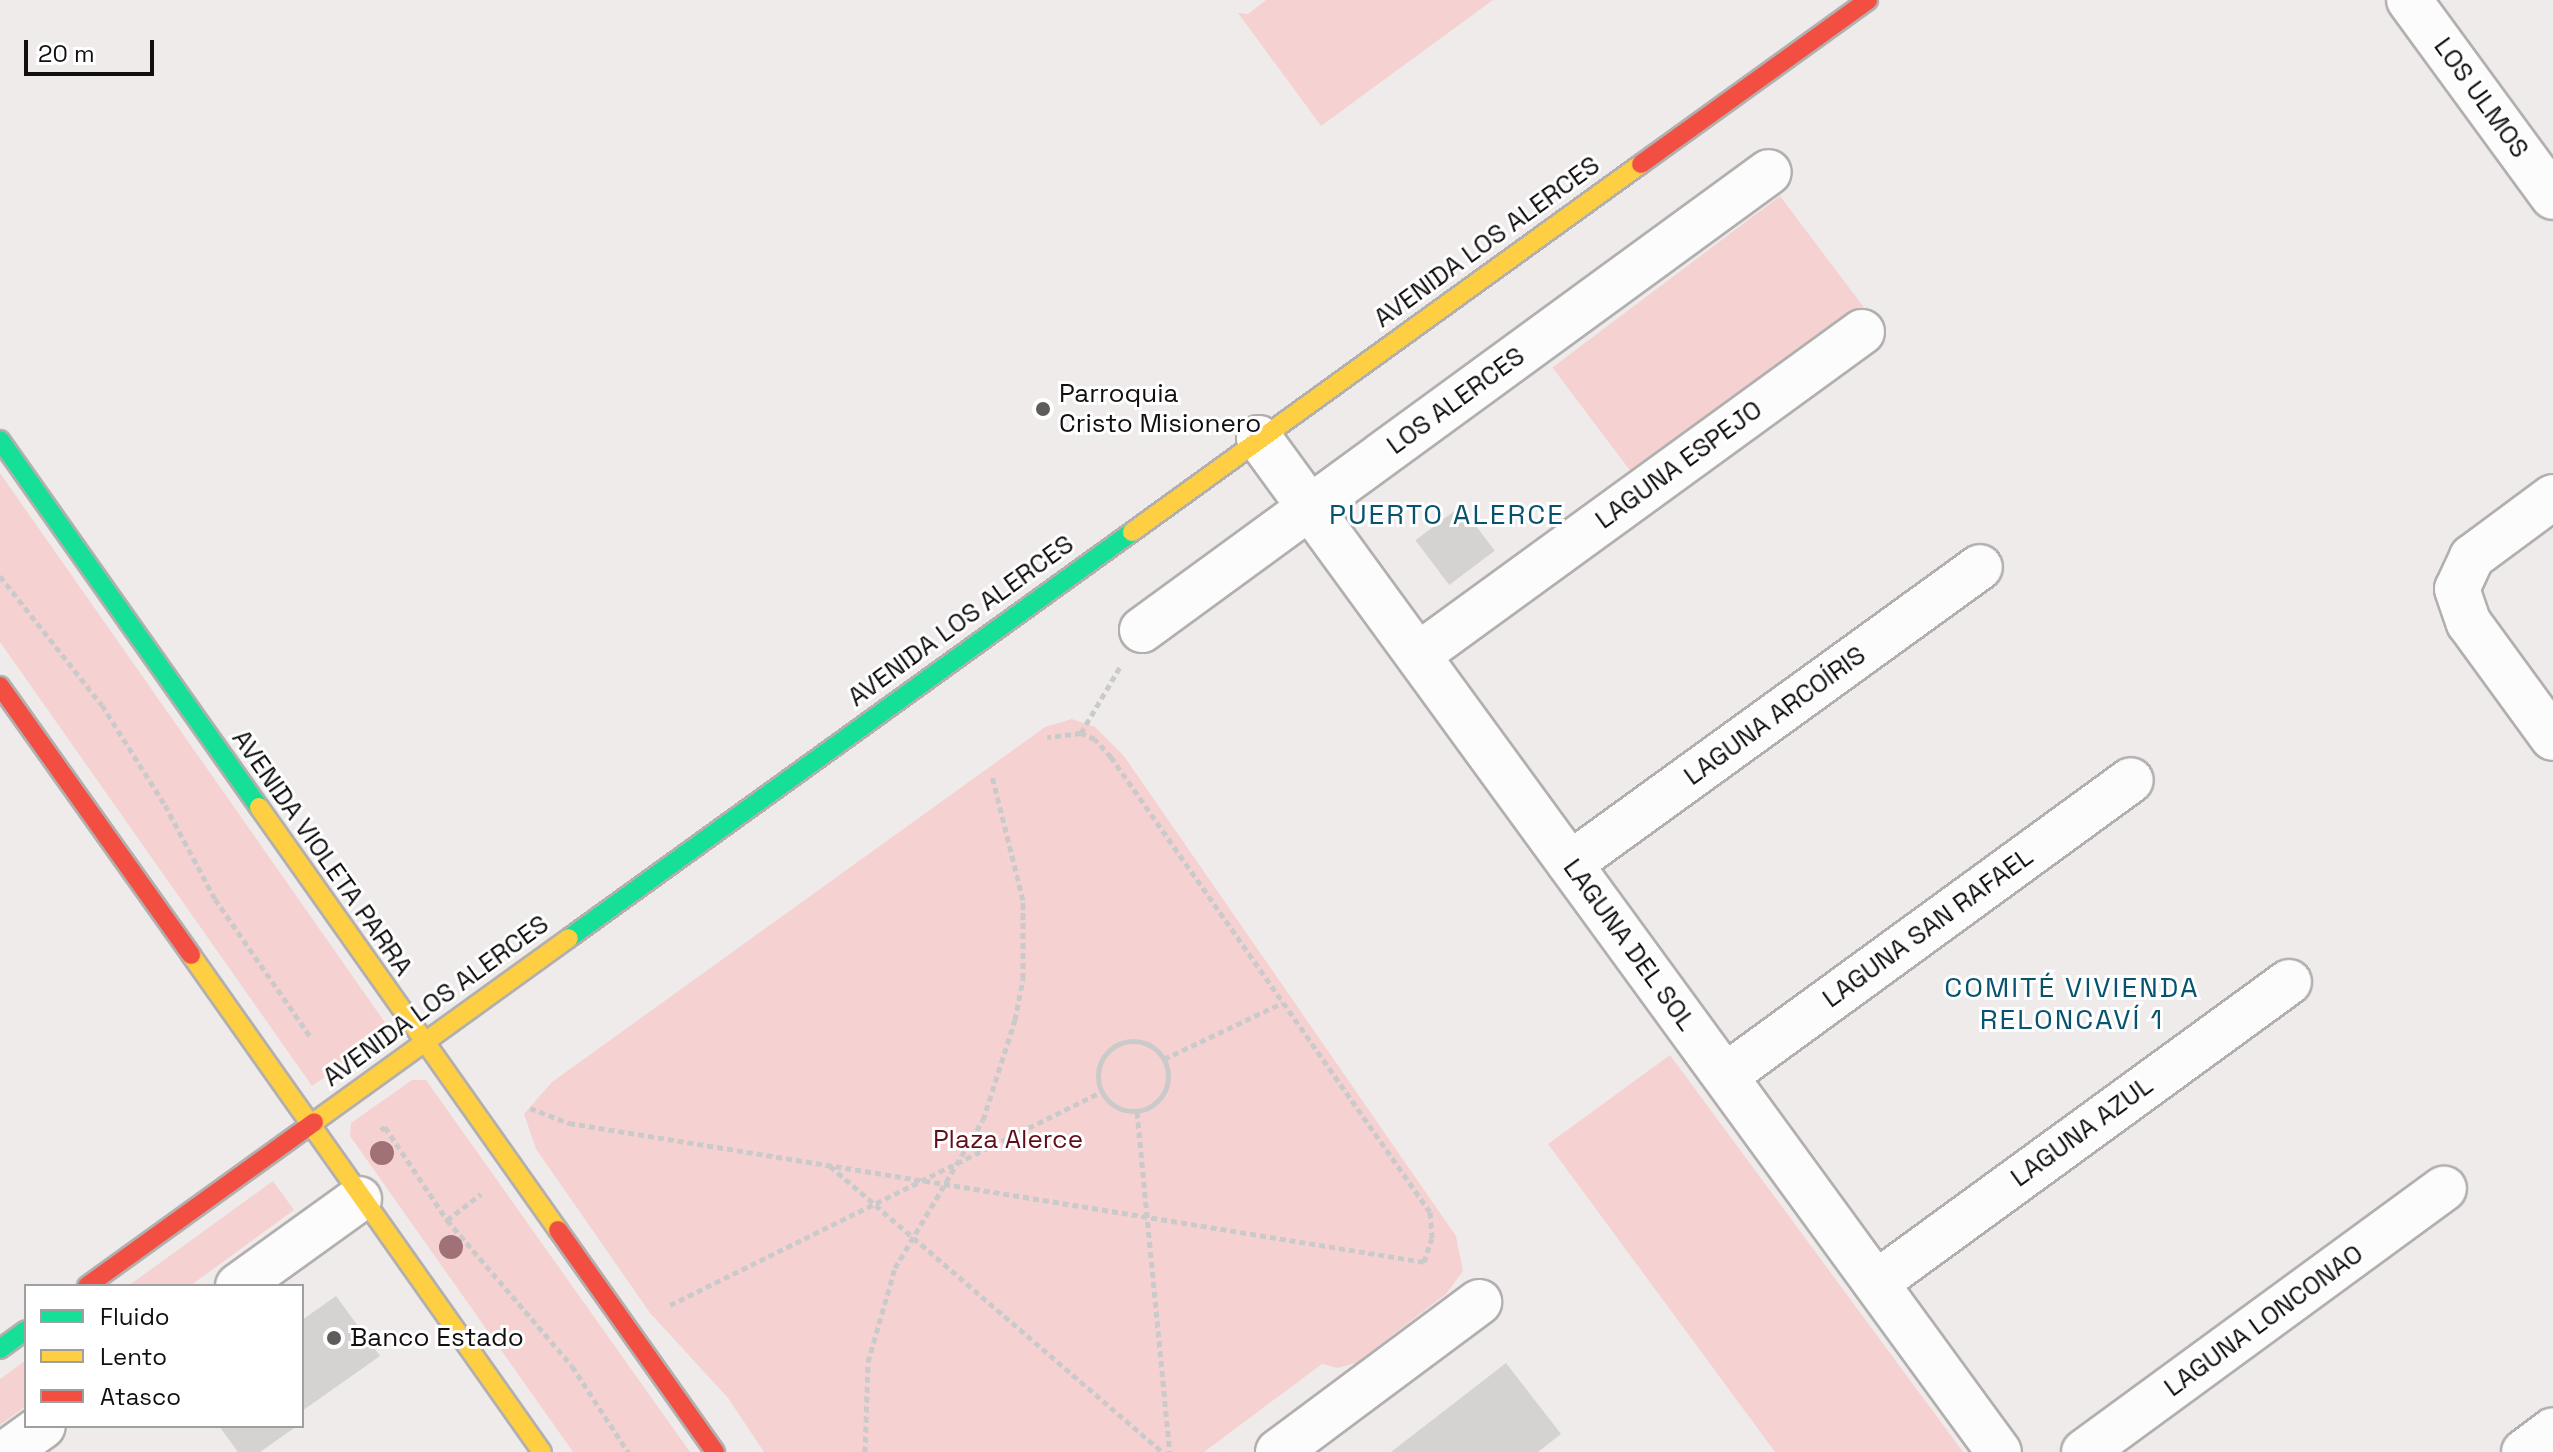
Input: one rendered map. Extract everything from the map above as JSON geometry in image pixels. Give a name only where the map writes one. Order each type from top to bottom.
[{"type":"main road","name":"AVENIDA LOS ALERCES","points":[[90,1284],[1857,3]]},
{"type":"main road","name":"AVENIDA VIOLETA PARRA","points":[[0,440],[715,1452]]},
{"type":"main road","points":[[0,686],[307,1126],[542,1452]]},
{"type":"main road","points":[[0,1349],[24,1331]]},
{"type":"street","name":"LOS ULMOS","points":[[2409,0],[2553,197]]},
{"type":"street","name":"LOS ALERCES","points":[[1142,630],[1769,172]]},
{"type":"street","name":"LAGUNA ESPEJO","points":[[1418,655],[1862,332]]},
{"type":"street","name":"LAGUNA DEL SOL","points":[[1259,438],[1999,1452]]},
{"type":"street","points":[[2553,497],[2472,557],[2457,589],[2469,623],[2553,738]]},
{"type":"street","name":"LAGUNA ARCOÍRIS","points":[[1570,864],[1980,567]]},
{"type":"street","name":"LAGUNA SAN RAFAEL","points":[[1725,1076],[2131,780]]},
{"type":"street","name":"LAGUNA AZUL","points":[[1876,1283],[2289,982]]},
{"type":"street","name":"LAGUNA LONCONAO","points":[[2084,1452],[2444,1189]]},
{"type":"street","points":[[241,1284],[359,1199]]},
{"type":"street","points":[[1278,1452],[1479,1302]]},
{"type":"street","points":[[2524,1452],[2553,1430]]},
{"type":"path","points":[[0,576],[102,705],[159,794],[215,899],[310,1036]]},
{"type":"path","points":[[1081,733],[1142,630]]},
{"type":"path","points":[[530,1108],[569,1123],[1424,1262],[1432,1238],[1430,1212],[1104,747],[1081,733],[1047,737]]},
{"type":"path","points":[[865,1452],[868,1362],[882,1305],[911,1234],[958,1164],[1001,1073],[1023,979],[1019,871],[992,776]]},
{"type":"path","points":[[1164,1059],[1282,1002]]},
{"type":"path","points":[[1148,1044],[1164,1059],[1164,1092],[1158,1102],[1137,1112],[1116,1107],[1101,1092],[1101,1060],[1116,1045],[1148,1044]]},
{"type":"path","points":[[670,1305],[1101,1092]]},
{"type":"path","points":[[1137,1112],[1170,1452]]},
{"type":"path","points":[[373,1136],[385,1127],[447,1220],[572,1366],[628,1452]]},
{"type":"path","points":[[829,1165],[1163,1452]]},
{"type":"path","points":[[447,1220],[488,1189]]},
{"type":"green space","points":[[1266,0],[1493,0],[1321,126],[1238,13],[1248,14]]},
{"type":"green space","points":[[1780,196],[1867,311],[1639,483],[1552,368]]},
{"type":"green space","points":[[0,473],[391,1031],[312,1086],[0,642]]},
{"type":"green space","name":"Plaza Alerce","points":[[1072,719],[1095,727],[1124,756],[1456,1236],[1463,1271],[1446,1294],[1356,1363],[1338,1368],[1322,1364],[1204,1452],[764,1452],[728,1398],[650,1313],[536,1149],[524,1114],[552,1082],[1045,727]]},
{"type":"green space","points":[[1670,1055],[1963,1452],[1775,1452],[1548,1144]]},
{"type":"green space","points":[[412,1080],[426,1080],[690,1452],[573,1452],[350,1136],[351,1123]]},
{"type":"green space","points":[[273,1181],[294,1210],[193,1284],[131,1284]]},
{"type":"green space","points":[[24,1361],[24,1407],[0,1425],[0,1379]]},
{"type":"building","points":[[1461,506],[1495,551],[1449,585],[1415,540]]},
{"type":"building","name":"Banco Estado","points":[[336,1296],[380,1356],[304,1410],[304,1319]]},
{"type":"building","points":[[1506,1363],[1561,1434],[1538,1452],[1391,1452]]},
{"type":"building","points":[[220,1428],[294,1428],[260,1452],[238,1452]]},
{"type":"traffic: fast","points":[[0,440],[259,807]]},
{"type":"traffic: fast","points":[[569,938],[1132,532]]},
{"type":"traffic: fast","points":[[0,1349],[24,1331]]},
{"type":"traffic: slow","points":[[1132,532],[1641,164]]},
{"type":"traffic: slow","points":[[259,807],[558,1230]]},
{"type":"traffic: slow","points":[[314,1122],[569,938]]},
{"type":"traffic: slow","points":[[191,955],[542,1452]]},
{"type":"traffic: jam","points":[[1641,164],[1868,0]]},
{"type":"traffic: jam","points":[[0,686],[191,955]]},
{"type":"traffic: jam","points":[[90,1284],[314,1122]]},
{"type":"traffic: jam","points":[[558,1230],[715,1452]]},
{"type":"place","name":"Parroquia Cristo Misionero","points":[[1043,409]]},
{"type":"place","name":"Banco Estado","points":[[334,1338]]},
{"type":"district","name":"PUERTO ALERCE","points":[[1447,514]]},
{"type":"district","name":"COMITÉ VIVIENDA RELONCAVÍ 1","points":[[2072,1003]]}]
